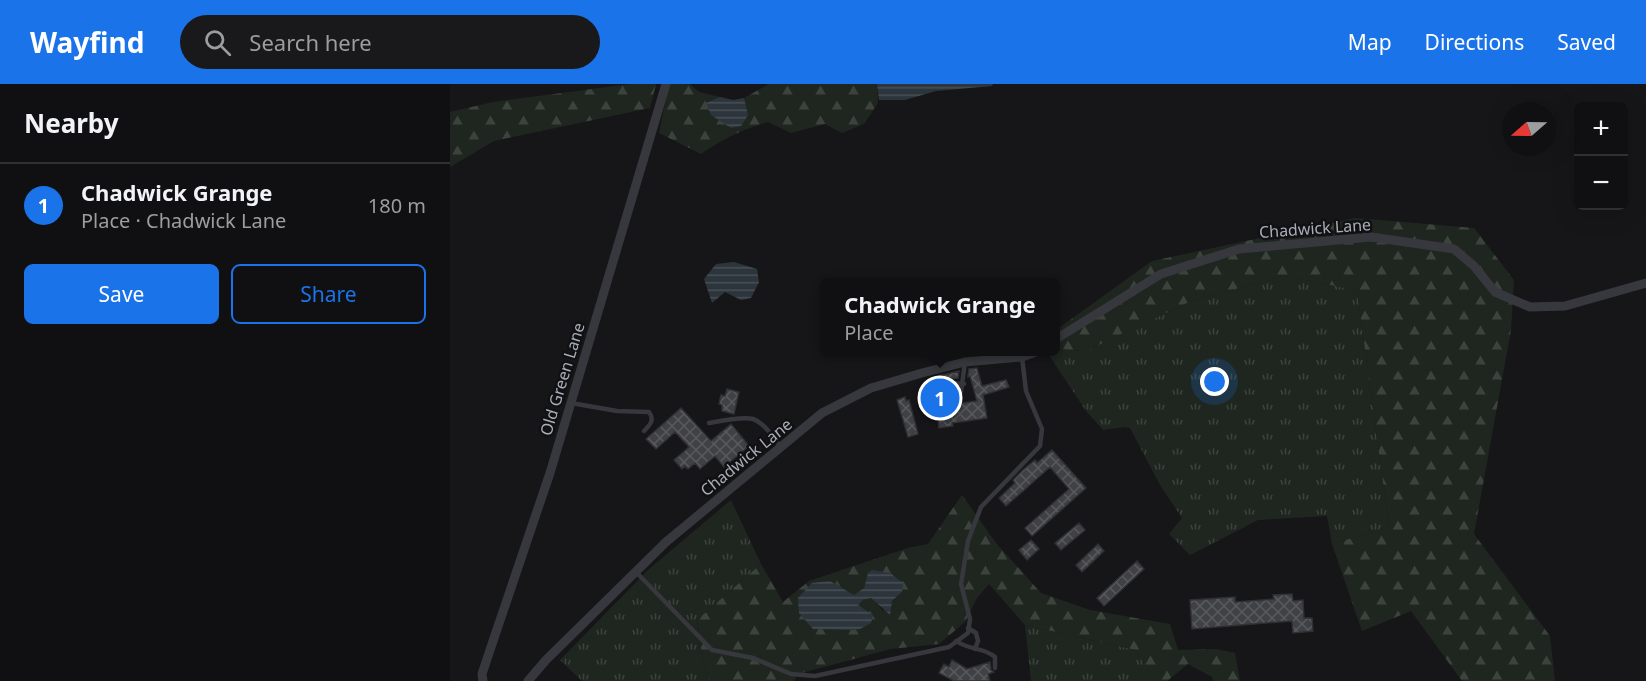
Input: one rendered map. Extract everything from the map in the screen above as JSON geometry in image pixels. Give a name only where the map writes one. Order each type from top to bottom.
[{"type":"street","name":"Old Green Lane","points":[[483,681],[482,674],[550,473],[666,84]]},
{"type":"street","name":"Chadwick Lane","points":[[1060,337],[1161,274],[1239,249],[1371,237],[1454,249],[1474,266],[1495,292],[1530,307],[1565,306],[1646,283]]},
{"type":"street","name":"Chadwick Lane","points":[[528,681],[546,660],[666,542],[822,413],[871,388],[965,362],[1022,357]]},
{"type":"lane","points":[[636,572],[712,650],[753,658],[791,674],[816,676],[949,647],[968,633],[970,619],[961,584],[968,541],[981,507],[1040,446],[1042,429],[1026,391],[1022,357]]},
{"type":"lane","points":[[964,384],[965,362]]},
{"type":"lane","points":[[571,403],[617,411],[649,412],[652,422],[644,431]]},
{"type":"lane","points":[[709,423],[753,419],[764,427],[781,447]]},
{"type":"lane","points":[[968,628],[976,633],[978,641],[975,649]]},
{"type":"lane","points":[[956,641],[969,649],[989,651],[996,657],[996,668]]},
{"type":"green space","points":[[630,84],[656,84],[650,108],[494,141],[450,167],[450,112],[493,102]]},
{"type":"green space","points":[[669,84],[690,84],[699,92],[733,100],[744,98],[769,84],[877,84],[878,103],[864,124],[842,133],[825,124],[791,133],[768,122],[733,135],[701,154],[659,133]]},
{"type":"green space","points":[[1355,218],[1474,228],[1514,280],[1511,330],[1474,534],[1550,636],[1555,681],[1462,681],[1411,611],[1362,631],[1332,544],[1389,527],[1357,290],[1283,276],[1191,301],[1086,351],[1060,349],[1060,327],[1152,261]]},
{"type":"green space","points":[[1283,276],[1357,290],[1389,527],[1332,544],[1327,516],[1258,520],[1190,555],[1169,534],[1182,518],[1160,485],[1130,428],[1103,430],[1086,411],[1050,356],[1060,356],[1060,349],[1086,351],[1191,301]]},
{"type":"green space","points":[[962,495],[996,543],[1041,593],[1090,610],[1170,624],[1178,650],[1216,649],[1235,653],[1240,681],[1213,681],[1212,677],[1188,664],[1167,681],[1154,681],[1136,650],[1025,625],[989,584],[977,598],[965,622],[939,644],[891,649],[798,674],[794,681],[710,681],[702,655],[697,620],[761,564],[783,602],[809,581],[908,548],[928,544]],"holes":[[[868,574],[902,592],[883,611],[872,598],[863,600],[857,605],[873,615],[860,629],[813,629],[830,581],[854,595],[864,588]]]},
{"type":"green space","points":[[731,500],[761,564],[697,620],[702,655],[710,681],[582,681],[560,660],[649,569]]},
{"type":"green space","points":[[1025,625],[1136,650],[1154,681],[1031,681]]},
{"type":"shaded area","points":[[877,84],[993,84],[992,86],[936,91],[905,100],[879,100]]},
{"type":"shaded area","points":[[720,97],[733,100],[744,98],[748,115],[741,126],[731,128],[711,115],[706,103]]},
{"type":"shaded area","points":[[734,262],[757,269],[759,282],[751,298],[741,300],[725,292],[712,303],[704,279],[716,264]]},
{"type":"shaded area","points":[[872,570],[890,573],[903,583],[902,592],[892,601],[890,615],[871,598],[863,600],[858,605],[873,615],[871,623],[860,629],[813,629],[799,613],[798,598],[812,583],[830,581],[854,595],[864,588],[868,573]]},
{"type":"building","points":[[977,368],[982,386],[1006,380],[1009,387],[983,395],[987,418],[952,423],[953,426],[939,428],[935,394],[942,393],[944,399],[955,400],[955,404],[977,401],[970,376],[968,377],[969,369]]},
{"type":"building","points":[[959,371],[958,378],[935,381],[934,377]]},
{"type":"building","points":[[727,389],[739,392],[734,414],[722,411],[722,405],[719,404],[721,395],[725,396]]},
{"type":"building","points":[[905,397],[906,401],[909,400],[918,434],[908,437],[897,400]]},
{"type":"building","points":[[681,408],[711,441],[731,424],[749,446],[724,467],[715,456],[700,469],[695,463],[688,469],[685,466],[682,469],[674,460],[689,447],[675,432],[656,449],[646,439]]},
{"type":"building","points":[[1052,450],[1086,488],[1032,536],[1025,528],[1069,489],[1050,467],[1006,506],[999,498],[1015,483],[1013,480],[1023,470],[1035,460],[1037,463]]},
{"type":"building","points":[[1079,523],[1085,530],[1061,550],[1055,543]]},
{"type":"building","points":[[1031,540],[1039,549],[1027,560],[1019,550]]},
{"type":"building","points":[[1098,544],[1104,551],[1082,572],[1076,565]]},
{"type":"building","points":[[1137,561],[1144,569],[1104,606],[1097,598]]},
{"type":"building","points":[[1292,594],[1293,601],[1303,600],[1304,618],[1312,618],[1313,631],[1293,633],[1292,621],[1192,629],[1190,600],[1235,597],[1235,602],[1274,599],[1273,595]]},
{"type":"building","points":[[952,660],[967,669],[990,662],[991,670],[994,672],[988,674],[990,681],[954,681],[939,673],[944,664],[949,667]]},
{"type":"place","name":"Chadwick Grange","points":[[940,398]]}]
